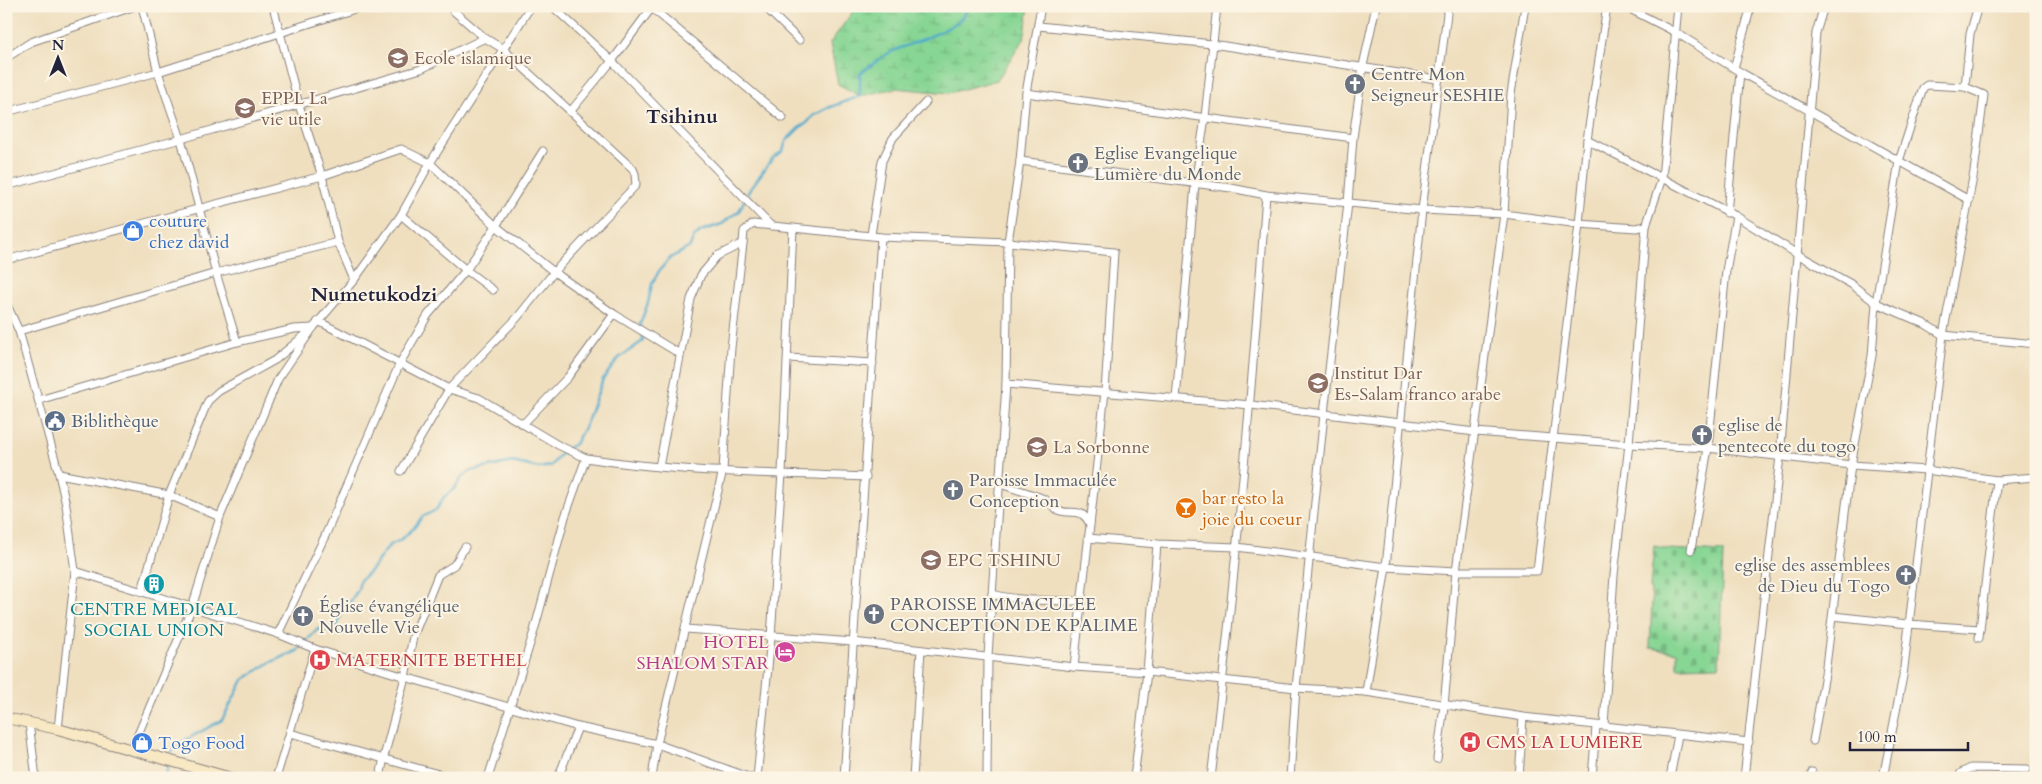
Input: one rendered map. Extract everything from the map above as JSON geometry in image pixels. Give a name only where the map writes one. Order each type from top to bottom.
[{"type":"street","points":[[6,58],[31,42],[135,6]]},
{"type":"street","points":[[142,6],[158,72],[181,139],[216,273],[237,342]]},
{"type":"street","points":[[273,6],[299,105],[322,176],[338,242],[354,280]]},
{"type":"street","points":[[6,112],[158,72],[364,6]]},
{"type":"street","points":[[401,471],[449,389],[517,318],[554,272],[636,185],[632,169],[502,49],[485,38],[448,6]]},
{"type":"street","points":[[131,751],[192,606],[220,517],[278,379],[318,321],[354,280],[401,216],[430,163],[531,6]]},
{"type":"street","points":[[552,6],[612,61],[771,226]]},
{"type":"street","points":[[988,778],[988,656],[1006,384],[1008,242],[1020,161],[1026,93],[1041,6]]},
{"type":"street","points":[[1176,399],[1195,185],[1205,117],[1217,6]]},
{"type":"street","points":[[1290,778],[1296,688],[1348,203],[1353,138],[1363,66],[1376,6]]},
{"type":"street","points":[[1366,692],[1386,567],[1422,210],[1437,79],[1448,6]]},
{"type":"street","points":[[1088,538],[1157,544],[1237,547],[1386,567],[1456,571],[1537,571],[1579,224],[1587,140],[1607,6]]},
{"type":"street","points":[[1624,6],[1675,32],[1737,70],[1969,200]]},
{"type":"street","points":[[1592,778],[1600,725],[1628,444],[1646,226],[1662,178],[1678,6]]},
{"type":"street","points":[[1727,213],[1737,70],[1751,6]]},
{"type":"street","points":[[1744,778],[1780,456],[1816,33],[1824,6]]},
{"type":"street","points":[[1965,87],[1970,34],[1978,6]]},
{"type":"street","points":[[570,112],[612,61],[652,7],[783,118]]},
{"type":"street","points":[[1437,759],[1444,706],[1456,571],[1504,214],[1512,94],[1522,7]]},
{"type":"street","points":[[767,8],[799,40]]},
{"type":"street","points":[[1039,26],[1212,44],[1437,79]]},
{"type":"street","points":[[6,186],[181,139],[421,69],[485,38]]},
{"type":"street","points":[[1813,741],[1833,616],[1851,465],[1872,356],[1876,303],[1899,161],[1923,88],[1927,86],[1965,87],[1984,95],[1969,200],[1943,335],[1903,676],[1883,778]]},
{"type":"street","points":[[1026,93],[1353,138]]},
{"type":"street","points":[[871,235],[882,161],[894,138],[926,102]]},
{"type":"street","points":[[1587,140],[1736,216],[1797,254],[1851,284],[1876,303],[1925,324],[1943,335],[2036,344]]},
{"type":"street","points":[[6,260],[322,176],[401,150],[430,163],[496,226],[554,272],[614,314],[680,354]]},
{"type":"street","points":[[278,634],[325,536],[400,363],[428,315],[466,270],[543,150]]},
{"type":"street","points":[[1020,161],[1230,188],[1266,195],[1422,210],[1504,214],[1579,224],[1636,228],[1646,226]]},
{"type":"street","points":[[1211,778],[1251,405],[1266,195]]},
{"type":"street","points":[[401,216],[493,290]]},
{"type":"street","points":[[1691,550],[1708,448],[1726,271],[1736,216]]},
{"type":"street","points":[[652,778],[657,744],[723,470],[731,348],[744,231],[753,224],[881,237],[1008,242],[1114,252],[1104,392],[1074,667]]},
{"type":"street","points":[[756,778],[771,636],[782,473],[792,228]]},
{"type":"street","points":[[844,778],[881,237]]},
{"type":"street","points":[[19,331],[216,273],[338,242]]},
{"type":"street","points":[[659,467],[691,299],[701,275],[717,256],[743,243]]},
{"type":"street","points":[[6,303],[19,331],[40,400],[66,505],[74,571],[58,729]]},
{"type":"street","points":[[524,423],[568,377],[614,314]]},
{"type":"street","points":[[318,321],[449,389],[478,398],[524,423],[558,445],[586,458],[659,467],[866,477]]},
{"type":"street","points":[[40,400],[237,342],[294,329],[313,328]]},
{"type":"street","points":[[142,591],[169,495],[208,401],[219,390],[275,360],[313,328]]},
{"type":"street","points":[[788,358],[873,363]]},
{"type":"street","points":[[1006,384],[1251,405],[1475,432],[1708,448],[1851,465],[1926,470],[1997,480],[2036,477]]},
{"type":"street","points":[[488,778],[511,707],[565,517],[586,458]]},
{"type":"street","points":[[59,474],[169,495],[220,517]]},
{"type":"street","points":[[1979,638],[1997,480]]},
{"type":"street","points":[[1000,484],[1035,495],[1049,502],[1058,510],[1080,513],[1084,515],[1090,524]]},
{"type":"street","points":[[1134,778],[1147,672],[1157,544]]},
{"type":"street","points":[[380,778],[413,637],[438,575],[454,565],[465,547]]},
{"type":"street","points":[[74,571],[278,634],[315,650],[578,727],[657,744],[751,778]]},
{"type":"street","points":[[992,594],[1013,599],[1045,602],[1081,601]]},
{"type":"street","points":[[1833,616],[1980,629]]},
{"type":"street","points":[[686,629],[853,642],[1074,667],[1147,672],[1296,688],[1366,692],[1444,706],[1523,717],[1749,742]]},
{"type":"street","points":[[276,778],[315,650]]},
{"type":"street","points":[[913,778],[921,650]]},
{"type":"street","points":[[1519,778],[1523,717]]},
{"type":"street","points":[[6,718],[58,729],[131,751],[181,763],[207,775],[231,778]]},
{"type":"street","points":[[29,722],[36,778]]},
{"type":"street","points":[[558,778],[578,727]]},
{"type":"street","points":[[290,733],[384,757],[453,778]]},
{"type":"street","points":[[1670,778],[1678,735]]},
{"type":"street","points":[[1958,778],[1961,772],[1971,768],[2027,769]]},
{"type":"green space","points":[[857,6],[1029,6],[1024,39],[997,80],[949,93],[895,88],[860,96],[838,84],[830,43]]},
{"type":"green space","points":[[1654,546],[1668,549],[1723,552],[1719,666],[1677,667],[1677,652],[1650,648],[1652,600],[1650,587]]},
{"type":"waterway","points":[[170,758],[172,751],[180,743],[222,720],[243,680],[269,663],[297,651],[318,629],[327,630],[337,626],[340,617],[358,590],[360,580],[370,571],[389,546],[413,529],[422,517],[436,510],[444,497],[455,488],[462,477],[471,471],[512,462],[539,468],[551,466],[563,451],[575,444],[586,424],[603,379],[619,358],[643,341],[640,324],[648,303],[652,284],[659,271],[670,258],[690,247],[694,237],[701,231],[722,224],[739,211],[750,189],[773,158],[783,151],[786,141],[813,116],[860,96],[860,73],[889,53],[935,34],[957,22],[964,14],[967,6]]},
{"type":"waterway","points":[[165,778],[169,763]]},
{"type":"place","name":"Ecole islamique","points":[[398,58]]},
{"type":"place","name":"Centre Mon Seigneur SESHIE","points":[[1355,84]]},
{"type":"place","name":"EPPL La vie utile","points":[[245,108]]},
{"type":"place","name":"Eglise Evangelique Lumière du Monde","points":[[1078,163]]},
{"type":"place","name":"couture chez david","points":[[133,231]]},
{"type":"place","name":"Institut Dar Es-Salam franco arabe","points":[[1318,383]]},
{"type":"place","name":"Biblithèque","points":[[55,421]]},
{"type":"place","name":"eglise de pentecote du togo","points":[[1702,435]]},
{"type":"place","name":"La Sorbonne","points":[[1037,447]]},
{"type":"place","name":"Paroisse Immaculée Conception","points":[[953,490]]},
{"type":"place","name":"bar resto la joie du coeur","points":[[1186,508]]},
{"type":"place","name":"EPC TSHINU","points":[[931,560]]},
{"type":"place","name":"eglise des assemblees de Dieu du Togo","points":[[1906,575]]},
{"type":"place","name":"CENTRE MEDICAL SOCIAL UNION","points":[[154,584]]},
{"type":"place","name":"PAROISSE IMMACULEE CONCEPTION DE KPALIME","points":[[874,614]]},
{"type":"place","name":"Église évangélique Nouvelle Vie","points":[[303,616]]},
{"type":"place","name":"HOTEL SHALOM STAR","points":[[785,652]]},
{"type":"place","name":"MATERNITE BETHEL","points":[[320,660]]},
{"type":"place","name":"CMS LA LUMIERE","points":[[1470,742]]},
{"type":"place","name":"Togo Food","points":[[142,743]]},
{"type":"district","name":"Tsihinu","points":[[682,116]]},
{"type":"district","name":"Numetukodzi","points":[[374,294]]}]
